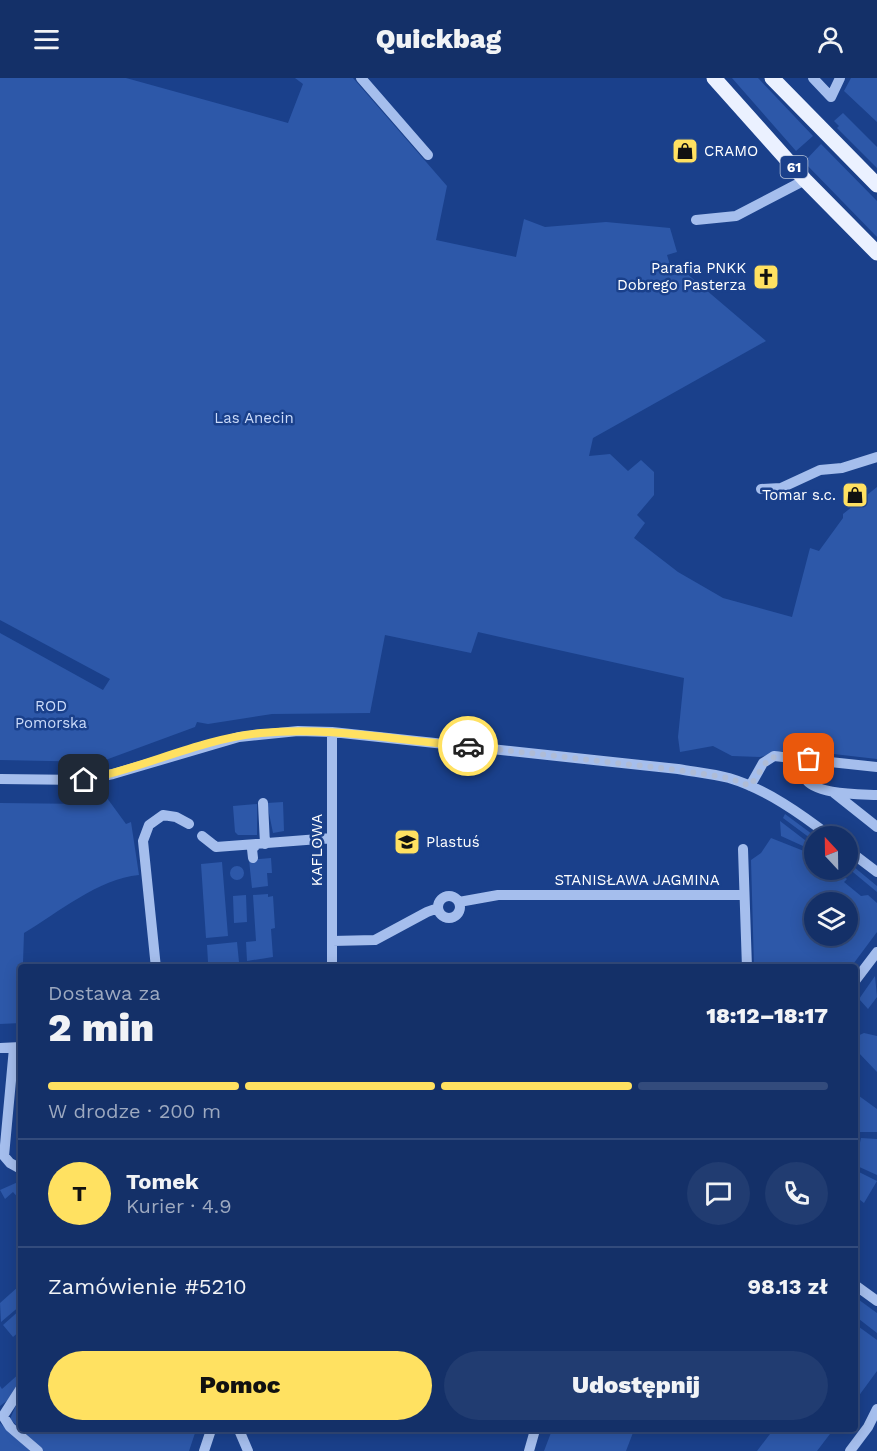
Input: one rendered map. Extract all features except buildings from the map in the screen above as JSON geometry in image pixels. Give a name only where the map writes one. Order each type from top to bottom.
[{"type":"main road","name":"61","points":[[714,78],[805,180],[877,253]]},
{"type":"main road","points":[[772,78],[877,185]]},
{"type":"street","points":[[361,78],[428,155]]},
{"type":"street","points":[[813,78],[831,97],[840,78]]},
{"type":"street","points":[[696,220],[736,216],[805,180]]},
{"type":"street","points":[[761,489],[781,488],[820,470],[842,468],[877,457]]},
{"type":"street","points":[[0,779],[84,780],[113,774],[239,737],[298,731],[332,732],[678,770],[729,778],[750,786],[816,826]]},
{"type":"street","name":"KAFLOWA","points":[[332,732],[333,964]]},
{"type":"street","points":[[750,786],[769,758],[786,755],[877,767]]},
{"type":"street","points":[[809,759],[805,773],[808,782],[833,792],[877,827]]},
{"type":"street","points":[[833,792],[877,795]]},
{"type":"street","points":[[261,844],[263,804]]},
{"type":"street","points":[[156,964],[143,841],[149,825],[163,815],[176,817],[189,824]]},
{"type":"street","points":[[202,836],[216,846],[332,838]]},
{"type":"street","points":[[253,858],[252,849],[261,844]]},
{"type":"street","points":[[743,849],[747,964]]},
{"type":"street","points":[[858,858],[877,872]]},
{"type":"street","name":"STANISŁAWA JAGMINA","points":[[332,941],[375,940],[438,908],[442,915],[450,918],[457,914],[459,902],[498,895],[744,895]]},
{"type":"street","points":[[858,977],[877,952]]},
{"type":"street","points":[[0,1048],[17,1047],[15,1109],[4,1156],[18,1168]]},
{"type":"street","points":[[858,1287],[877,1302]]},
{"type":"street","points":[[18,1392],[1,1415],[10,1427],[38,1451]]},
{"type":"street","points":[[850,1451],[873,1423],[877,1409]]},
{"type":"street","points":[[204,1451],[210,1432]]},
{"type":"street","points":[[240,1432],[248,1451]]},
{"type":"street","points":[[529,1451],[534,1432]]},
{"type":"green space","name":"Las Anecin","points":[[0,78],[126,78],[288,123],[303,84],[295,78],[353,78],[447,186],[436,240],[516,257],[524,219],[545,227],[606,222],[670,228],[677,252],[667,255],[673,275],[685,272],[766,341],[593,438],[589,456],[610,454],[628,471],[641,460],[654,472],[654,495],[637,515],[645,523],[634,538],[678,572],[723,598],[792,617],[810,548],[819,551],[843,518],[843,514],[877,487],[877,759],[790,749],[760,757],[732,756],[713,746],[680,752],[678,737],[684,678],[478,632],[471,653],[385,635],[370,713],[272,714],[208,724],[197,722],[195,727],[100,762],[0,760],[0,633],[103,690],[110,679],[0,620]]},
{"type":"green space","points":[[732,78],[758,78],[813,136],[796,151]]},
{"type":"green space","points":[[851,78],[877,78],[877,122],[844,91]]},
{"type":"green space","points":[[843,113],[877,147],[877,168],[837,128],[839,126],[834,121]]},
{"type":"green space","points":[[821,144],[877,201],[877,237],[804,162]]},
{"type":"green space","points":[[107,798],[126,824],[131,822],[139,875],[109,883],[94,890],[24,933],[23,964],[18,964],[18,1023],[0,1024],[0,803],[88,804]]},
{"type":"green space","points":[[283,802],[284,831],[273,833],[267,803]]},
{"type":"green space","points":[[257,804],[257,835],[238,835],[235,832],[233,806]]},
{"type":"green space","points":[[785,814],[804,828],[804,834],[783,818]]},
{"type":"green space","points":[[780,821],[804,839],[804,846],[781,836]]},
{"type":"green space","points":[[771,838],[804,851],[804,880],[846,880],[844,882],[856,892],[804,892],[804,946],[858,946],[858,894],[861,896],[868,895],[877,903],[877,932],[853,964],[754,964],[751,860],[761,853]]},
{"type":"green space","points":[[271,858],[272,873],[267,873],[268,886],[252,888],[249,860]]},
{"type":"green space","points":[[222,862],[228,936],[206,938],[201,864]]},
{"type":"green space","points":[[237,866],[242,868],[244,873],[242,878],[237,880],[232,878],[230,873],[232,868]]},
{"type":"green space","points":[[858,870],[877,886],[877,892],[858,876]]},
{"type":"green space","points":[[268,894],[268,897],[273,896],[275,928],[271,929],[273,957],[247,961],[246,942],[256,941],[253,895]]},
{"type":"green space","points":[[246,895],[247,922],[234,923],[233,896]]},
{"type":"green space","points":[[237,942],[239,962],[208,962],[207,945]]},
{"type":"green space","points":[[875,976],[877,997],[868,1009],[859,999]]},
{"type":"green space","points":[[864,1033],[877,1036],[877,1072],[858,1052],[858,1036]]},
{"type":"green space","points":[[858,1095],[877,1109],[877,1132],[859,1132]]},
{"type":"green space","points":[[861,1138],[877,1139],[877,1175],[858,1166]]},
{"type":"green space","points":[[858,1172],[877,1181],[864,1203],[858,1198]]},
{"type":"green space","points":[[18,1182],[18,1198],[13,1192],[5,1199],[0,1190]]},
{"type":"green space","points":[[18,1287],[18,1308],[1,1322],[0,1303]]},
{"type":"green space","points":[[858,1299],[877,1313],[877,1333],[858,1318]]},
{"type":"green space","points":[[18,1312],[18,1333],[13,1337],[3,1325]]},
{"type":"green space","points":[[858,1326],[877,1340],[877,1371],[858,1397]]},
{"type":"green space","points":[[18,1375],[15,1391],[0,1406],[0,1386],[2,1389]]},
{"type":"green space","points":[[18,1401],[18,1427],[10,1419]]},
{"type":"green space","points":[[0,1423],[30,1451],[0,1451]]},
{"type":"green space","points":[[23,1432],[195,1432],[189,1451],[43,1451]]},
{"type":"green space","points":[[551,1432],[633,1432],[626,1451],[544,1451]]},
{"type":"green space","points":[[771,1432],[831,1432],[817,1451],[757,1451]]},
{"type":"way so far","points":[[468,746],[678,770],[729,778],[750,786],[763,763],[769,758],[786,755],[809,759]]},
{"type":"place","name":"CRAMO","points":[[685,151]]},
{"type":"place","name":"Parafia PNKK Dobrego Pasterza","points":[[766,277]]},
{"type":"place","name":"Tomar s.c.","points":[[855,495]]},
{"type":"place","name":"Plastuś","points":[[407,842]]},
{"type":"route","points":[[84,780],[113,774],[194,748],[261,733],[332,732],[468,746]]},
{"type":"park label","name":"ROD Pomorska","points":[[51,714]]}]
